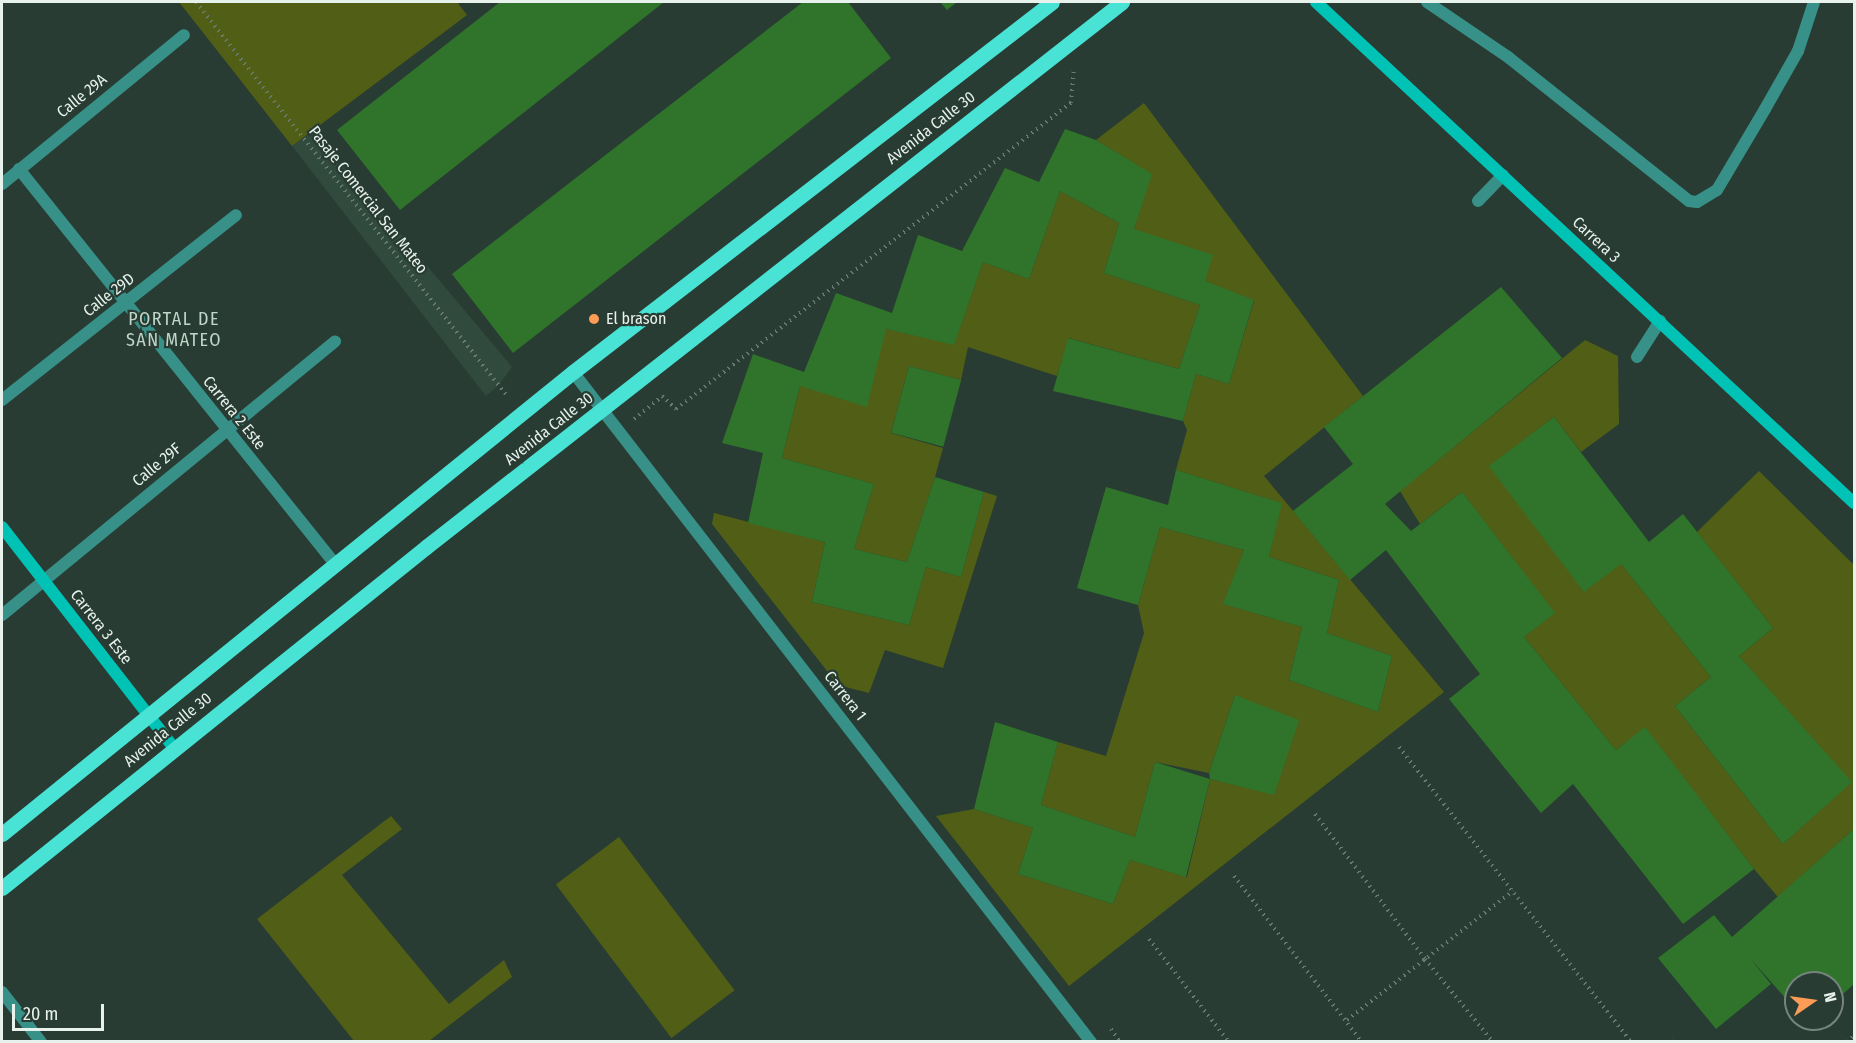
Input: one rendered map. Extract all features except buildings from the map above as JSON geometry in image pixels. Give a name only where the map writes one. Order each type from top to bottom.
[{"type":"main road","name":"Avenida Calle 30","points":[[2,834],[573,372],[1052,2]]},
{"type":"main road","name":"Avenida Calle 30","points":[[2,888],[174,748],[1122,2]]},
{"type":"main road","name":"Carrera 3","points":[[1316,2],[1854,503]]},
{"type":"main road","name":"Carrera 3 Este","points":[[2,527],[174,748]]},
{"type":"street","points":[[1427,2],[1508,57],[1689,201],[1697,202],[1717,190],[1765,109],[1798,51],[1814,2]]},
{"type":"street","name":"Calle 29A","points":[[2,184],[184,35]]},
{"type":"street","name":"Carrera 2 Este","points":[[19,169],[335,564]]},
{"type":"street","points":[[1478,201],[1503,176]]},
{"type":"street","name":"Calle 29D","points":[[2,400],[236,215]]},
{"type":"street","points":[[1637,357],[1660,321]]},
{"type":"street","name":"Calle 29F","points":[[2,615],[335,341]]},
{"type":"street","name":"Carrera 1","points":[[573,372],[1091,1041]]},
{"type":"street","points":[[2,992],[40,1041]]},
{"type":"path","name":"Pasaje Comercial San Mateo","points":[[196,2],[521,414]]},
{"type":"path","points":[[620,431],[662,396],[676,409],[1071,103],[1077,37]]},
{"type":"path","points":[[1399,747],[1631,1041]]},
{"type":"path","points":[[1315,814],[1425,959],[1493,1041]]},
{"type":"path","points":[[1234,876],[1362,1041]]},
{"type":"path","points":[[1347,1020],[1513,891]]},
{"type":"path","points":[[1149,939],[1229,1041]]},
{"type":"path","points":[[1848,1041],[1854,1036]]},
{"type":"path","points":[[1668,1041],[1672,1037]]},
{"type":"shaded area","points":[[314,131],[512,367],[498,386],[486,396],[292,146]]},
{"type":"green space","points":[[179,2],[457,2],[467,15],[292,146]]},
{"type":"green space","points":[[1144,103],[1363,396],[1264,476],[1444,692],[1069,986],[936,816],[974,809],[1033,828],[1018,874],[1113,904],[1130,860],[1187,877],[1210,779],[1274,794],[1235,695],[1209,773],[1155,762],[1135,837],[1041,805],[1058,742],[1106,756],[1144,633],[1138,605],[1160,527],[1244,550],[1224,604],[1302,627],[1289,680],[1378,712],[1392,656],[1327,633],[1339,580],[1269,557],[1281,503],[1176,470],[1187,430],[1183,421],[1196,374],[1229,384],[1254,301],[1205,281],[1134,229],[1151,174],[1096,140]]},
{"type":"green space","points":[[1060,191],[1119,223],[1104,273],[1200,305],[1179,369],[1069,338],[1057,376],[968,347],[961,380],[909,366],[891,433],[943,448],[935,477],[907,562],[854,549],[874,484],[782,458],[800,386],[886,329],[954,344],[983,262],[1029,279]]},
{"type":"green space","points":[[1585,340],[1618,356],[1619,424],[1581,452],[1554,417],[1490,466],[1621,564],[1711,677],[1675,706],[1783,844],[1851,782],[1739,656],[1773,628],[1697,532],[1759,471],[1854,565],[1854,829],[1778,897],[1645,728],[1616,750],[1524,637],[1554,613],[1462,492],[1420,524],[1400,491]]},
{"type":"green space","points":[[984,492],[997,496],[943,668],[885,650],[869,693],[838,685],[712,524],[714,513],[825,542],[812,602],[909,625],[926,567],[961,577]]},
{"type":"green space","points":[[391,816],[402,829],[342,875],[449,1004],[504,960],[512,977],[429,1041],[354,1041],[257,919]]},
{"type":"green space","points":[[619,837],[735,990],[671,1038],[556,885]]},
{"type":"place","name":"El brason","points":[[594,319]]},
{"type":"district","name":"PORTAL DE SAN MATEO","points":[[174,330]]}]
